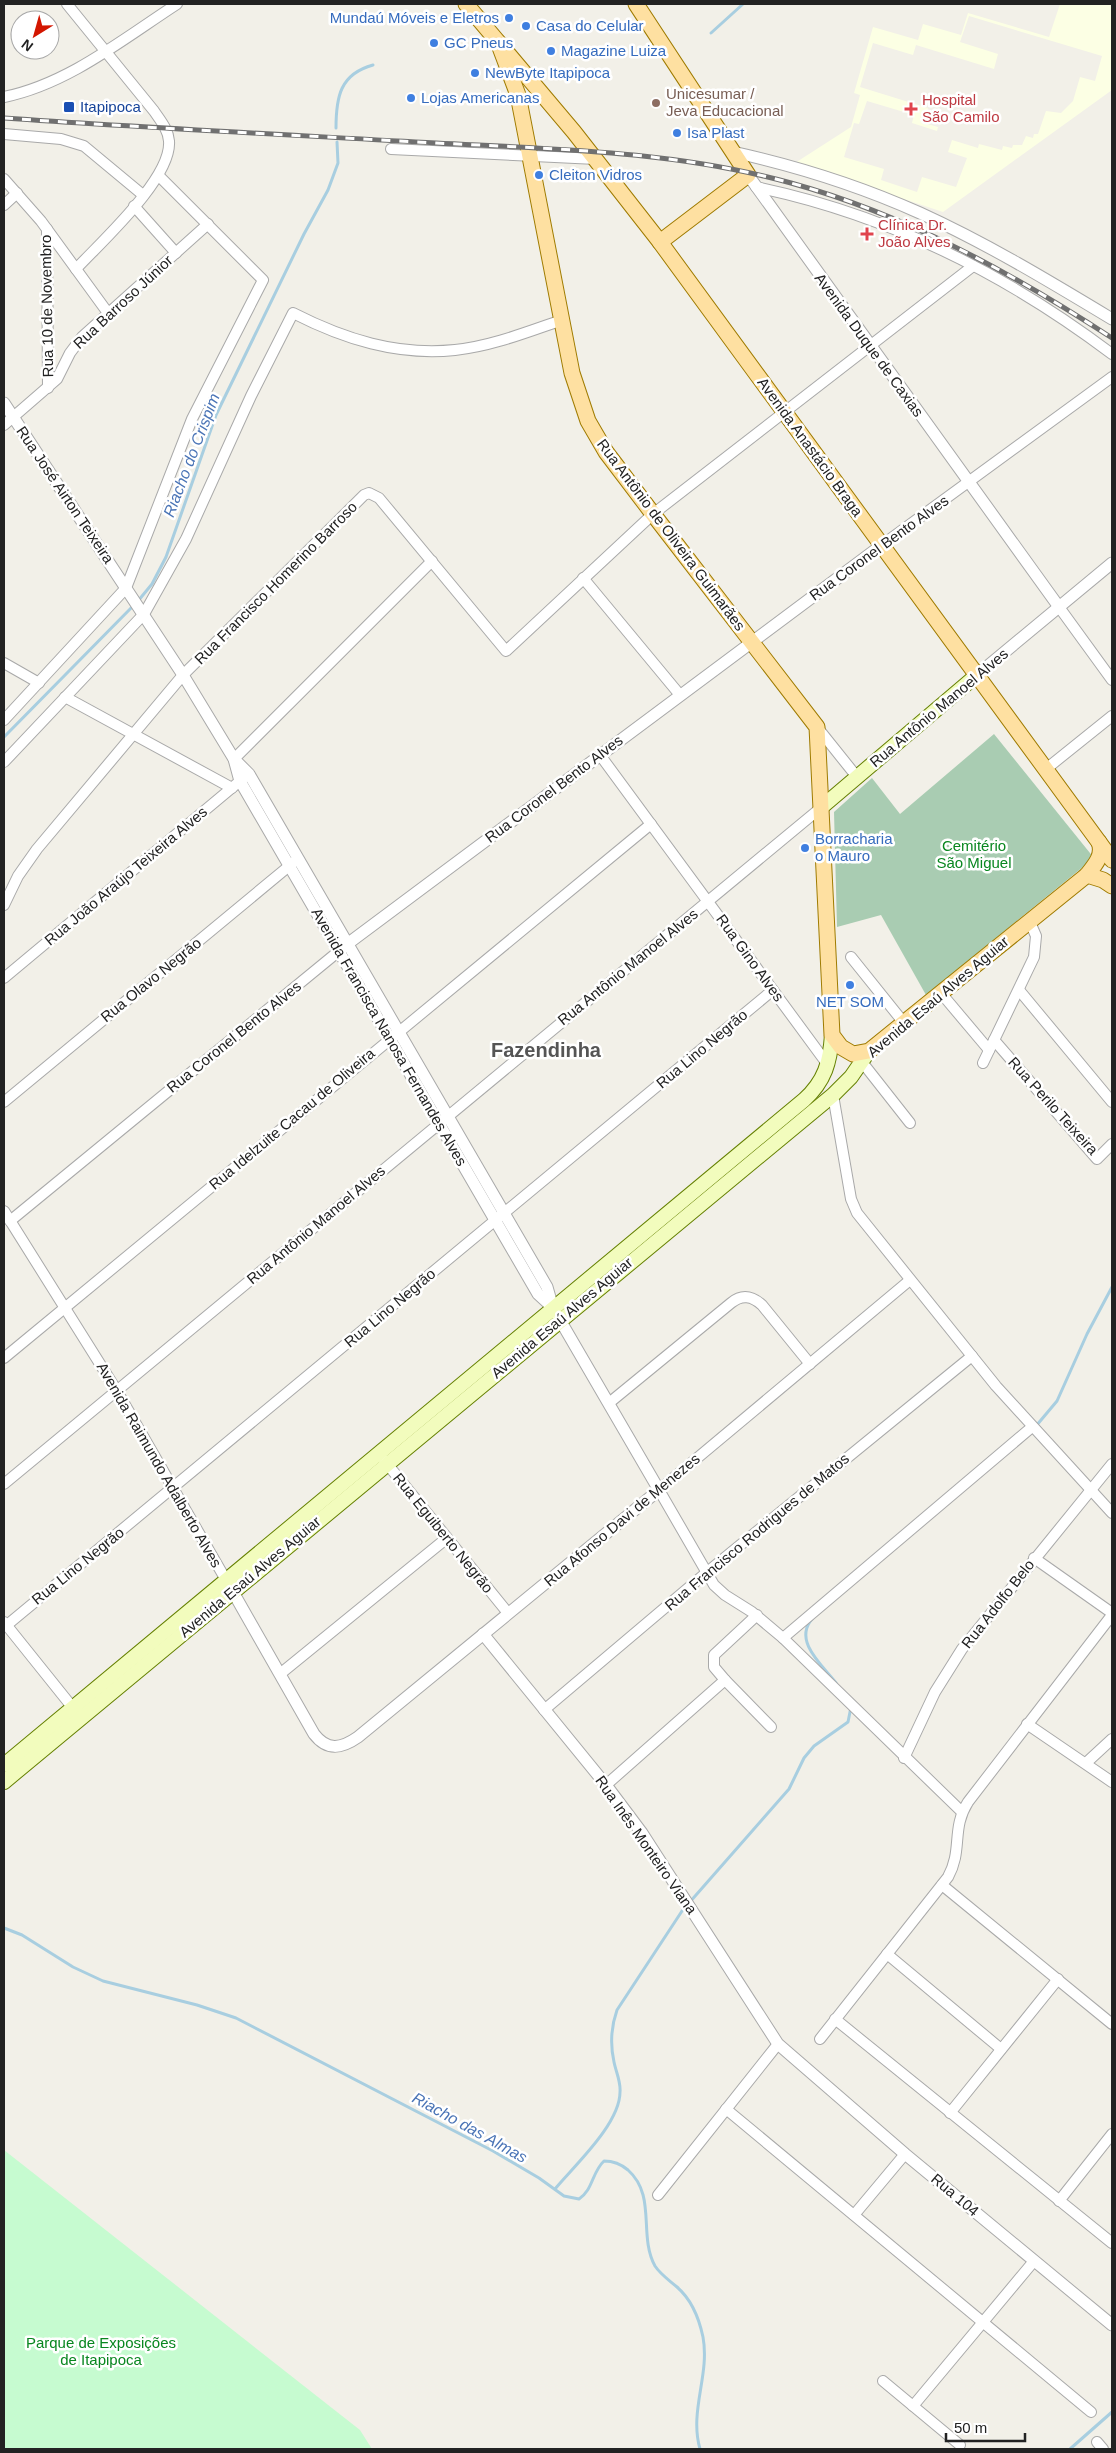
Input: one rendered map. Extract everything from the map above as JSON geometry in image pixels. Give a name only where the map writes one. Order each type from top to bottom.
[{"type":"main road","name":"Avenida Anastácio Braga","points":[[466,4],[596,159],[660,242],[1112,860]]},
{"type":"main road","name":"Avenida Duque de Caxias","points":[[636,4],[752,181]]},
{"type":"main road","name":"Avenida Anastácio Braga","points":[[498,42],[514,82],[529,152]]},
{"type":"main road","name":"Rua Antônio de Oliveira Guimarães","points":[[529,152],[572,373],[588,421],[606,452],[817,727]]},
{"type":"main road","points":[[660,242],[752,181]]},
{"type":"main road","name":"Rua Antônio Manoel Alves","points":[[823,806],[977,675]]},
{"type":"main road","points":[[817,727],[823,806],[832,1035],[847,1051],[866,1057]]},
{"type":"main road","name":"Avenida Esaú Alves Aguiar","points":[[4,1765],[76,1713],[692,1202],[833,1094],[866,1057],[904,1023],[1087,875],[1099,857],[1099,842]]},
{"type":"main road","points":[[1087,875],[1103,880],[1112,886]]},
{"type":"main road","name":"Avenida Esaú Alves Aguiar","points":[[692,1202],[812,1093],[822,1080],[828,1065],[832,1035]]},
{"type":"main road","points":[[828,1065],[833,1094]]},
{"type":"main road","name":"Avenida Esaú Alves Aguiar","points":[[4,1782],[76,1713]]},
{"type":"street","points":[[67,4],[106,50],[166,129],[169,142],[168,155],[159,176],[76,269]]},
{"type":"street","points":[[4,97],[54,80],[106,50],[177,4]]},
{"type":"street","points":[[4,134],[70,141],[84,146],[143,196]]},
{"type":"street","points":[[391,149],[529,152],[596,159]]},
{"type":"street","points":[[733,152],[786,165],[844,183],[920,213],[1010,259],[1112,319]]},
{"type":"street","points":[[4,720],[126,588],[192,420],[263,280],[159,176]]},
{"type":"street","name":"Rua 10 de Novembro","points":[[4,179],[47,228],[48,388]]},
{"type":"street","points":[[752,181],[863,216],[922,240],[973,266],[1034,302],[1112,354]]},
{"type":"street","name":"Avenida Duque de Caxias","points":[[752,181],[1112,680]]},
{"type":"street","points":[[4,205],[17,193]]},
{"type":"street","points":[[134,206],[176,253]]},
{"type":"street","name":"Rua Barroso Júnior","points":[[4,425],[48,388],[60,374],[76,344],[208,224]]},
{"type":"street","points":[[47,228],[108,313]]},
{"type":"street","points":[[234,759],[432,561],[506,651],[653,514],[973,266]]},
{"type":"street","points":[[4,762],[144,614],[186,539],[251,396],[293,313],[327,330],[354,340],[385,347],[418,350],[455,350],[488,344],[562,320]]},
{"type":"street","name":"Rua Coronel Bento Alves","points":[[10,1221],[343,947],[882,545],[1112,377]]},
{"type":"street","name":"Rua José Airton Teixeira","points":[[4,403],[126,588]]},
{"type":"street","name":"Rua Francisco Homerino Barroso","points":[[4,905],[18,876],[37,849],[183,675],[361,497],[370,493],[379,498],[432,561]]},
{"type":"street","name":"Rua Antônio Manoel Alves","points":[[977,675],[1112,563]]},
{"type":"street","points":[[583,578],[680,695]]},
{"type":"street","name":"Avenida Francisca Nanosa Fernandes Alves","points":[[126,588],[183,675],[234,759],[240,781],[294,862],[500,1217],[547,1287],[557,1314],[706,1573],[725,1595],[756,1615],[782,1638],[962,1812]]},
{"type":"street","points":[[4,663],[40,683]]},
{"type":"street","points":[[66,697],[134,734],[240,781]]},
{"type":"street","points":[[1046,769],[1112,716]]},
{"type":"street","name":"Rua Antônio de Oliveira Guimarães","points":[[817,727],[857,776]]},
{"type":"street","name":"Rua Gino Alves","points":[[600,755],[828,1065]]},
{"type":"street","name":"Rua João Araújo Teixeira Alves","points":[[4,978],[240,781]]},
{"type":"street","name":"Rua Antônio Manoel Alves","points":[[4,1484],[823,806]]},
{"type":"street","name":"Rua Idelzuite Cacau de Oliveira","points":[[4,1358],[651,824]]},
{"type":"street","name":"Rua Olavo Negrão","points":[[4,1102],[294,862]]},
{"type":"street","points":[[983,1063],[1019,990],[1036,950],[1036,936],[1029,920]]},
{"type":"street","points":[[851,957],[904,1023]]},
{"type":"street","name":"Rua Lino Negrão","points":[[5,1623],[173,1488],[773,990]]},
{"type":"street","points":[[1019,990],[1112,1102]]},
{"type":"street","points":[[941,993],[989,1050]]},
{"type":"street","name":"Rua Perilo Teixeira","points":[[994,1040],[1097,1159],[1112,1144]]},
{"type":"street","points":[[866,1057],[910,1123]]},
{"type":"street","points":[[833,1094],[851,1200],[867,1228],[1032,1427],[1091,1488],[1112,1513]]},
{"type":"street","name":"Avenida Raimundo Adalberto Alves","points":[[4,1211],[117,1391],[314,1734],[328,1746]]},
{"type":"street","name":"Rua Afonso Davi de Menezes","points":[[328,1746],[338,1747],[351,1741],[658,1490],[910,1280]]},
{"type":"street","points":[[609,1403],[731,1303],[744,1297],[753,1298],[762,1305],[810,1364]]},
{"type":"street","name":"Rua Francisco Rodrigues de Matos","points":[[544,1710],[706,1573],[972,1356]]},
{"type":"street","points":[[782,1638],[1032,1427]]},
{"type":"street","name":"Rua Eguiberto Negrão","points":[[383,1458],[508,1613]]},
{"type":"street","name":"Rua Adolfo Belo","points":[[904,1758],[946,1673],[978,1626],[1112,1464]]},
{"type":"street","points":[[280,1674],[447,1538]]},
{"type":"street","points":[[820,2039],[942,1885],[956,1859],[957,1831],[962,1812],[1112,1614],[1034,1558]]},
{"type":"street","points":[[756,1615],[714,1655],[714,1667],[770,1727]]},
{"type":"street","points":[[5,1623],[76,1713]]},
{"type":"street","name":"Rua Inês Monteiro Viana","points":[[483,1634],[606,1785],[642,1833],[778,2044],[798,2063]]},
{"type":"street","points":[[606,1785],[725,1680]]},
{"type":"street","points":[[1027,1724],[1112,1782]]},
{"type":"street","points":[[1086,1763],[1112,1739]]},
{"type":"street","points":[[942,1885],[1112,2024]]},
{"type":"street","points":[[887,1954],[1001,2049]]},
{"type":"street","points":[[950,2113],[1058,1979]]},
{"type":"street","points":[[835,2019],[1112,2243]]},
{"type":"street","points":[[658,2195],[778,2044]]},
{"type":"street","name":"Rua 104","points":[[798,2063],[1112,2325]]},
{"type":"street","points":[[726,2109],[1091,2412]]},
{"type":"street","points":[[1059,2200],[1112,2134]]},
{"type":"street","points":[[854,2215],[905,2154]]},
{"type":"street","points":[[913,2406],[1034,2261]]},
{"type":"street","points":[[884,2381],[960,2445]]},
{"type":"shaded area","name":"Hospital São Camilo","points":[[1060,4],[1112,4],[1112,90],[943,212],[795,163],[851,127],[860,95],[854,93],[873,27],[918,40],[923,24],[961,35],[968,13],[1049,37]],"holes":[[[969,16],[1102,56],[1095,81],[1080,77],[1073,101],[1061,113],[1046,111],[1038,134],[1034,134],[1033,138],[1026,136],[1022,145],[1013,145],[1012,148],[1003,146],[1002,150],[979,144],[978,148],[952,140],[948,152],[967,158],[956,187],[922,177],[917,192],[881,180],[884,169],[844,157],[854,123],[859,124],[867,101],[914,115],[912,123],[937,131],[938,127],[924,123],[928,108],[860,87],[873,43],[913,55],[916,45],[994,69],[998,54],[960,42]]]},
{"type":"green space","name":"Cemitério São Miguel","points":[[994,734],[1094,858],[926,995],[881,915],[837,927],[834,812],[872,778],[900,814]]},
{"type":"green space","name":"Parque de Exposições de Itapipoca","points":[[4,2150],[360,2430],[372,2449],[4,2449]]},
{"type":"waterway","name":"Riacho do Crispim","points":[[711,33],[743,4]]},
{"type":"waterway","name":"Riacho do Crispim","points":[[336,128],[337,106],[342,88],[353,74],[373,65]]},
{"type":"waterway","name":"Riacho do Crispim","points":[[138,601],[152,584],[166,557],[216,415],[304,234],[328,190],[338,163],[337,142]]},
{"type":"waterway","name":"Riacho do Crispim","points":[[4,737],[134,605]]},
{"type":"waterway","points":[[1036,1426],[1057,1401],[1087,1334],[1112,1287]]},
{"type":"waterway","points":[[812,1619],[807,1627],[806,1636],[808,1644],[817,1661],[836,1683]]},
{"type":"waterway","points":[[555,2189],[595,2144],[613,2117],[618,2104],[620,2084],[612,2049],[612,2029],[617,2010],[682,1911],[789,1789],[804,1758],[814,1746],[848,1722],[851,1707]]},
{"type":"waterway","name":"Riacho das Almas","points":[[4,1928],[22,1935],[73,1967],[103,1981],[197,2005],[236,2018],[493,2151],[539,2178],[564,2196],[579,2199],[584,2195],[604,2161],[617,2163],[628,2170],[637,2180],[642,2192],[650,2254],[655,2266],[686,2297],[697,2316],[703,2337],[704,2365],[697,2421],[700,2449]]},
{"type":"waterway","points":[[1070,2449],[1112,2412]]},
{"type":"railway","points":[[4,118],[615,153],[704,164],[748,172],[834,196],[917,229],[997,269],[1112,338]]},
{"type":"place","name":"Mundaú Móveis e Eletros","points":[[509,18]]},
{"type":"place","name":"Casa do Celular","points":[[526,26]]},
{"type":"place","name":"GC Pneus","points":[[434,43]]},
{"type":"place","name":"Magazine Luiza","points":[[551,51]]},
{"type":"place","name":"NewByte Itapipoca","points":[[475,73]]},
{"type":"place","name":"Lojas Americanas","points":[[411,98]]},
{"type":"place","name":"Unicesumar / Jeva Educacional","points":[[656,103]]},
{"type":"place","name":"Itapipoca","points":[[69,107]]},
{"type":"place","name":"Hospital São Camilo","points":[[911,109]]},
{"type":"place","name":"Isa Plast","points":[[677,133]]},
{"type":"place","name":"Cleiton Vidros","points":[[539,175]]},
{"type":"place","name":"Clínica Dr. João Alves","points":[[867,234]]},
{"type":"place","name":"Borracharia o Mauro","points":[[805,848]]},
{"type":"place","name":"NET SOM","points":[[850,985]]},
{"type":"district","name":"Fazendinha","points":[[546,1050]]}]
